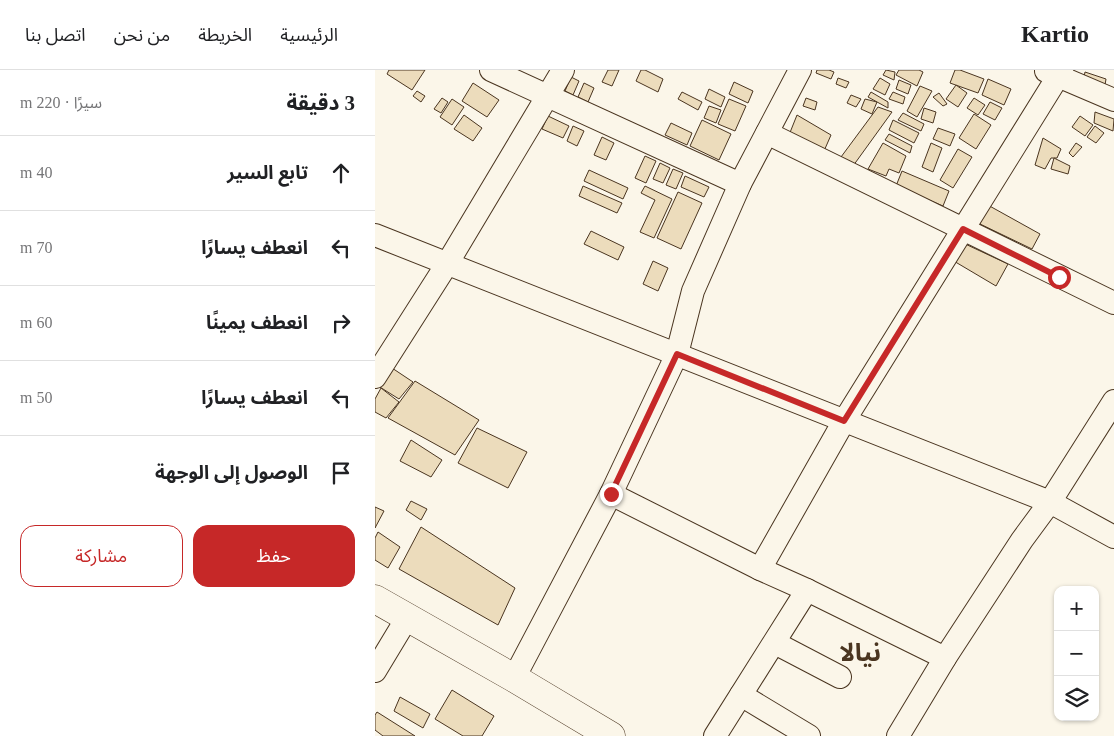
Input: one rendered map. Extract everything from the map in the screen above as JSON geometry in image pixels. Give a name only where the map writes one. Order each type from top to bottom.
[{"type":"main road","points":[[375,599],[514,678],[601,733]]},
{"type":"street","points":[[491,70],[740,184]]},
{"type":"street","points":[[375,377],[447,264],[563,70]]},
{"type":"street","points":[[514,678],[611,494],[677,354],[693,291],[740,184],[800,70]]},
{"type":"street","points":[[760,569],[844,421],[963,229],[1055,72],[1114,100]]},
{"type":"street","points":[[767,133],[1114,303]]},
{"type":"street","points":[[375,235],[1050,502],[1114,537]]},
{"type":"street","points":[[898,736],[945,658],[1022,540],[1050,502],[1114,401]]},
{"type":"street","points":[[611,494],[760,569],[945,658]]},
{"type":"street","points":[[715,736],[807,590]]},
{"type":"street","points":[[375,671],[407,618]]},
{"type":"street","points":[[775,643],[840,677]]},
{"type":"street","points":[[741,695],[809,736]]},
{"type":"building","points":[[389,70],[425,70],[412,90],[387,74]]},
{"type":"building","points":[[608,70],[619,70],[612,86],[602,82]]},
{"type":"building","points":[[641,70],[645,70],[663,79],[658,92],[636,81]]},
{"type":"building","points":[[817,70],[834,72],[831,79],[816,73]]},
{"type":"building","points":[[886,70],[895,72],[894,80],[883,75]]},
{"type":"building","points":[[899,70],[919,70],[923,72],[917,86],[896,75]]},
{"type":"building","points":[[955,70],[984,79],[978,93],[950,83]]},
{"type":"building","points":[[1085,72],[1106,79],[1105,85],[1084,77]]},
{"type":"building","points":[[571,77],[579,81],[573,95],[565,91]]},
{"type":"building","points":[[838,78],[849,82],[846,88],[836,84]]},
{"type":"building","points":[[880,78],[890,84],[885,95],[873,89]]},
{"type":"building","points":[[988,79],[1011,89],[1004,105],[982,95]]},
{"type":"building","points":[[899,80],[911,85],[908,94],[896,89]]},
{"type":"building","points":[[734,82],[753,91],[748,103],[729,94]]},
{"type":"building","points":[[473,83],[499,100],[487,117],[462,101]]},
{"type":"building","points":[[584,83],[594,88],[588,102],[578,97]]},
{"type":"building","points":[[956,85],[967,93],[958,107],[946,99]]},
{"type":"building","points":[[920,86],[932,91],[917,117],[907,111]]},
{"type":"building","points":[[709,89],[725,97],[721,107],[705,99]]},
{"type":"building","points":[[417,91],[425,96],[421,102],[413,96]]},
{"type":"building","points":[[682,92],[702,102],[698,110],[678,99]]},
{"type":"building","points":[[871,92],[888,102],[888,108],[868,97]]},
{"type":"building","points":[[893,92],[905,97],[903,104],[889,99]]},
{"type":"building","points":[[939,93],[947,104],[943,106],[933,97]]},
{"type":"building","points":[[851,95],[861,99],[856,107],[847,103]]},
{"type":"building","points":[[442,98],[448,102],[441,113],[434,109]]},
{"type":"building","points":[[806,98],[817,102],[815,110],[803,106]]},
{"type":"building","points":[[974,98],[985,105],[978,115],[967,108]]},
{"type":"building","points":[[452,99],[464,107],[452,125],[440,117]]},
{"type":"building","points":[[729,99],[746,106],[735,131],[718,124]]},
{"type":"building","points":[[865,99],[877,102],[872,114],[861,109]]},
{"type":"building","points":[[990,102],[1002,108],[995,120],[983,114]]},
{"type":"building","points":[[709,106],[721,110],[716,123],[704,118]]},
{"type":"building","points":[[878,107],[892,112],[853,166],[841,157]]},
{"type":"building","points":[[924,108],[936,112],[933,123],[921,119]]},
{"type":"building","points":[[1095,112],[1114,119],[1113,131],[1094,123]]},
{"type":"building","points":[[903,113],[924,124],[921,131],[898,120]]},
{"type":"building","points":[[974,114],[991,125],[976,149],[959,138]]},
{"type":"building","points":[[464,115],[482,128],[473,141],[454,129]]},
{"type":"building","points":[[797,115],[831,135],[824,151],[789,135]]},
{"type":"building","points":[[548,116],[569,126],[563,138],[542,129]]},
{"type":"building","points":[[1080,116],[1093,125],[1085,136],[1072,127]]},
{"type":"building","points":[[702,120],[731,134],[719,160],[690,146]]},
{"type":"building","points":[[893,120],[919,133],[914,143],[889,130]]},
{"type":"building","points":[[671,123],[692,133],[687,145],[665,135]]},
{"type":"building","points":[[573,126],[584,131],[577,146],[567,141]]},
{"type":"building","points":[[1095,126],[1104,133],[1096,143],[1087,137]]},
{"type":"building","points":[[938,128],[955,134],[950,146],[933,139]]},
{"type":"building","points":[[889,134],[912,146],[910,153],[885,140]]},
{"type":"building","points":[[602,137],[614,143],[606,160],[594,155]]},
{"type":"building","points":[[1043,138],[1061,149],[1057,158],[1051,158],[1045,169],[1035,165]]},
{"type":"building","points":[[883,143],[906,156],[899,173],[889,169],[886,176],[868,169]]},
{"type":"building","points":[[931,143],[942,148],[933,172],[922,167]]},
{"type":"building","points":[[1076,143],[1082,147],[1073,157],[1069,153]]},
{"type":"building","points":[[958,149],[972,157],[953,188],[940,180]]},
{"type":"building","points":[[645,156],[656,161],[646,183],[635,178]]},
{"type":"building","points":[[1054,158],[1070,166],[1068,174],[1051,169]]},
{"type":"building","points":[[660,163],[670,168],[663,183],[653,179]]},
{"type":"building","points":[[673,169],[683,173],[676,189],[666,185]]},
{"type":"building","points":[[589,170],[628,188],[623,199],[584,181]]},
{"type":"building","points":[[902,171],[949,191],[943,206],[896,186]]},
{"type":"building","points":[[685,176],[709,187],[704,197],[681,187]]},
{"type":"building","points":[[583,186],[622,203],[617,213],[579,196]]},
{"type":"building","points":[[645,186],[672,199],[654,238],[640,232],[655,200],[641,193]]},
{"type":"building","points":[[678,192],[702,203],[681,249],[657,238]]},
{"type":"building","points":[[986,204],[1040,234],[1032,249],[980,224]]},
{"type":"building","points":[[591,231],[624,247],[618,260],[584,244]]},
{"type":"building","points":[[961,242],[1008,264],[996,286],[947,257]]},
{"type":"building","points":[[653,261],[668,268],[658,291],[643,284]]},
{"type":"building","points":[[386,364],[413,382],[399,399],[375,384]]},
{"type":"building","points":[[415,381],[479,420],[455,455],[388,418]]},
{"type":"building","points":[[381,388],[399,402],[386,418],[375,412],[375,399]]},
{"type":"building","points":[[477,428],[527,452],[508,488],[458,463]]},
{"type":"building","points":[[411,440],[442,460],[431,477],[400,461]]},
{"type":"building","points":[[411,501],[427,509],[421,520],[406,510]]},
{"type":"building","points":[[375,507],[384,511],[375,528]]},
{"type":"building","points":[[421,527],[515,588],[498,625],[399,569]]},
{"type":"building","points":[[378,532],[400,547],[388,568],[375,560],[375,538]]},
{"type":"building","points":[[452,690],[494,716],[482,736],[463,736],[435,719]]},
{"type":"building","points":[[400,697],[430,714],[423,728],[394,711]]},
{"type":"building","points":[[377,712],[415,736],[383,736],[375,730],[375,715]]},
{"type":"district","name":"نيالا","points":[[860,652]]},
{"type":"route","points":[[611,494],[677,354],[844,421],[963,229],[1059,277]]}]
